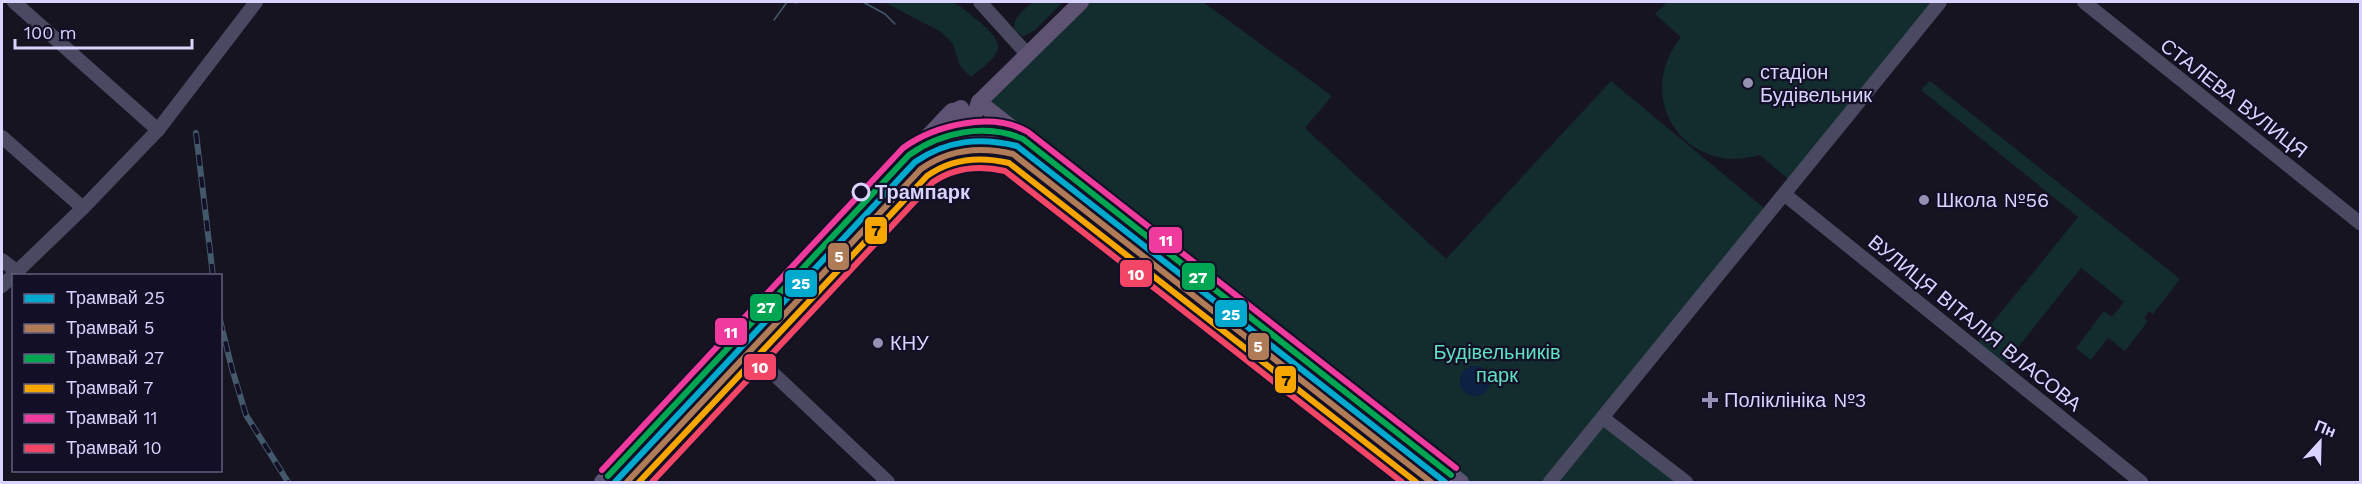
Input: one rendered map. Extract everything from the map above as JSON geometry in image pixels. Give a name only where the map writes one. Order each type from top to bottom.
[{"type":"main road","points":[[602,483],[952,111],[979,102],[1081,2]]},
{"type":"main road","points":[[643,483],[970,126],[979,102]]},
{"type":"main road","points":[[979,102],[1461,483]]},
{"type":"main road","points":[[952,111],[1421,483]]},
{"type":"street","points":[[14,2],[158,130]]},
{"type":"street","points":[[13,274],[83,208],[158,130],[256,2]]},
{"type":"street","points":[[980,2],[1028,55]]},
{"type":"street","points":[[1550,483],[1940,2]]},
{"type":"street","name":"СТАЛЕВА ВУЛИЦЯ","points":[[2084,2],[2361,223]]},
{"type":"street","points":[[2,137],[83,208]]},
{"type":"street","name":"ВУЛИЦЯ ВІТАЛІЯ ВЛАСОВА","points":[[1784,194],[2141,483]]},
{"type":"street","points":[[2,260],[16,271]]},
{"type":"street","points":[[758,359],[888,483]]},
{"type":"street","points":[[1602,418],[1686,483]]},
{"type":"street","points":[[2117,483],[2126,471]]},
{"type":"green space","points":[[933,1],[956,4],[994,36],[998,43],[998,50],[989,62],[971,77],[960,66],[953,44],[941,32],[884,2]]},
{"type":"green space","points":[[1033,2],[1063,2],[1035,30],[1023,37],[1014,29],[1015,21]]},
{"type":"green space","name":"Будівельників парк","points":[[1081,2],[1203,2],[1332,96],[1305,128],[1446,259],[1611,81],[1769,212],[1603,417],[1678,476],[1673,482],[1461,482],[979,102]]},
{"type":"green space","name":"стадіон Будівельник","points":[[1667,2],[1934,2],[1788,179],[1760,155],[1733,159],[1709,154],[1689,143],[1674,127],[1665,107],[1662,84],[1667,60],[1681,37],[1655,14]]},
{"type":"green space","points":[[1930,81],[2180,279],[2153,314],[2149,311],[2144,318],[2148,321],[2125,351],[2108,338],[2091,360],[2076,348],[2104,311],[2112,317],[2124,302],[2081,268],[2001,369],[1973,347],[2078,217],[1921,90]]},
{"type":"water","points":[[1475,366],[1486,370],[1490,381],[1486,392],[1475,396],[1464,392],[1460,381],[1464,370]]},
{"type":"tram line","points":[[774,20],[787,2]]},
{"type":"tram line","points":[[863,2],[885,14],[895,24]]},
{"type":"tram line","name":"11","points":[[602,470],[903,148],[947,127],[981,122],[998,122],[1028,132],[1456,468]]},
{"type":"tram line","name":"27","points":[[608,476],[909,155],[949,136],[979,131],[1009,134],[1023,139],[1451,475]]},
{"type":"tram line","name":"25","points":[[615,482],[915,162],[939,149],[977,141],[1017,146],[1445,482]]},
{"type":"tram line","name":"5","points":[[627,482],[921,169],[954,153],[977,150],[1013,154],[1431,482]]},
{"type":"tram line","name":"7","points":[[639,482],[927,176],[946,165],[976,159],[1009,163],[1416,482]]},
{"type":"tram line","name":"10","points":[[652,482],[933,182],[959,170],[977,168],[1005,171],[1402,482]]},
{"type":"railway","points":[[196,133],[213,274]]},
{"type":"railway","points":[[222,328],[246,415],[288,482]]},
{"type":"place","name":"стадіон Будівельник","points":[[1748,83]]},
{"type":"place","name":"Трампарк","points":[[861,192]]},
{"type":"place","name":"Школа №56","points":[[1924,200]]},
{"type":"place","name":"КНУ","points":[[878,343]]},
{"type":"place","name":"Поліклініка №3","points":[[1710,400]]}]
